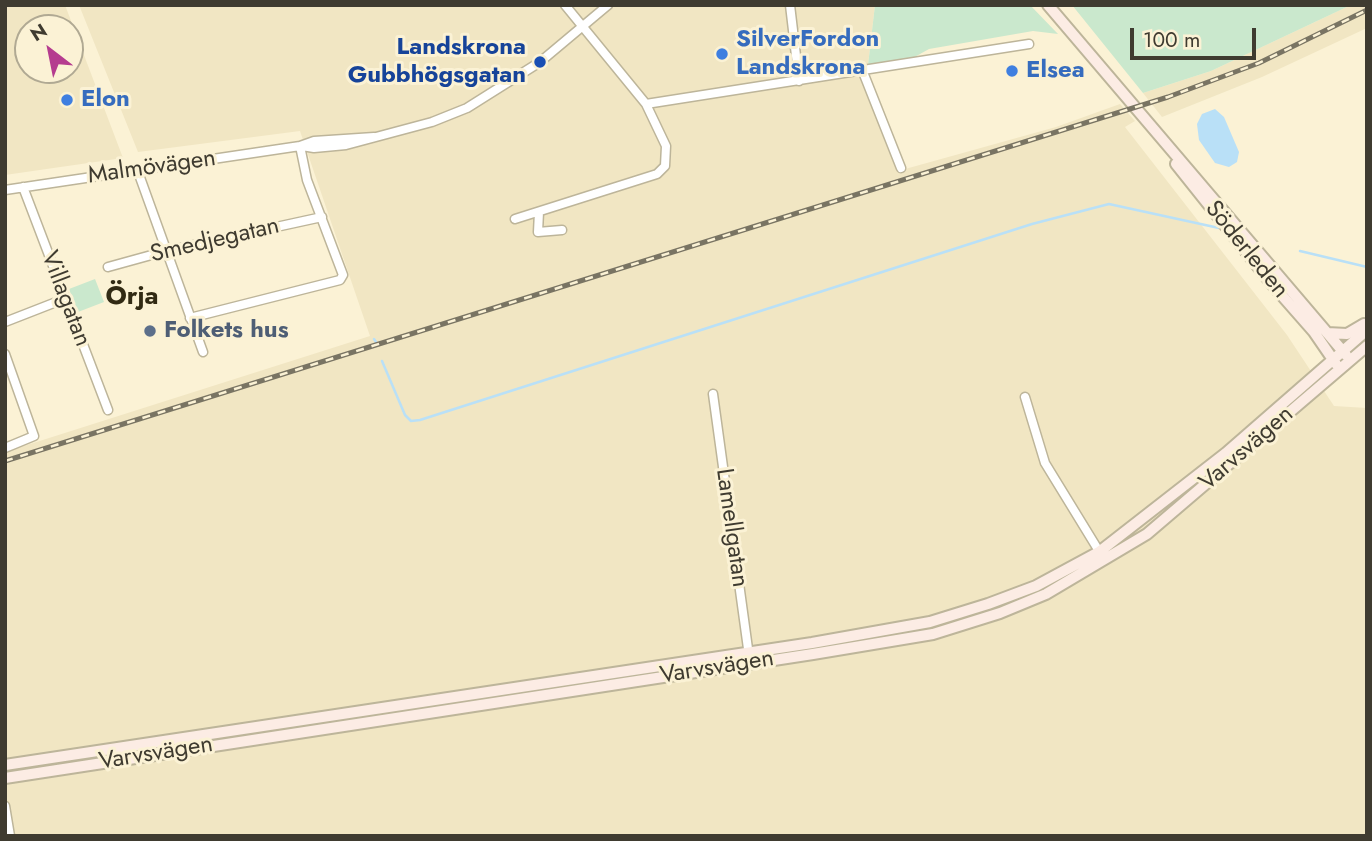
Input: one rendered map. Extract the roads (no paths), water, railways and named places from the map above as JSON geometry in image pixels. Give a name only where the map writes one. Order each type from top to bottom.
[{"type":"main road","name":"Söderleden","points":[[1048,5],[1327,332],[1342,360]]},
{"type":"main road","name":"Söderleden","points":[[1153,130],[1171,158],[1271,283],[1342,360]]},
{"type":"main road","points":[[1327,332],[1354,332],[1367,323]]},
{"type":"main road","points":[[1342,360],[1367,330]]},
{"type":"main road","points":[[1342,360],[1367,346]]},
{"type":"main road","name":"Varvsvägen","points":[[5,765],[749,657],[933,634],[1000,613],[1046,594],[1103,556],[1147,534],[1342,360]]},
{"type":"main road","name":"Varvsvägen","points":[[5,778],[749,657]]},
{"type":"street","points":[[515,219],[525,212],[538,212],[657,174],[665,166],[666,146],[646,104],[565,5]]},
{"type":"street","name":"Malmövägen","points":[[5,190],[300,146],[314,141],[374,137],[432,122],[467,108],[506,86],[608,5]]},
{"type":"street","points":[[790,5],[799,81]]},
{"type":"street","points":[[646,104],[1028,44]]},
{"type":"street","points":[[863,72],[901,168]]},
{"type":"street","points":[[190,318],[340,280],[343,275],[307,180],[300,146]]},
{"type":"street","points":[[137,169],[204,352]]},
{"type":"street","name":"Villagatan","points":[[23,187],[108,410]]},
{"type":"street","points":[[538,212],[538,232],[562,230]]},
{"type":"street","name":"Smedjegatan","points":[[108,267],[166,251],[322,217]]},
{"type":"street","points":[[5,322],[64,299]]},
{"type":"street","points":[[5,354],[34,436],[5,448]]},
{"type":"street","name":"Lamellgatan","points":[[713,394],[749,657]]},
{"type":"street","points":[[1025,397],[1045,463],[1103,556]]},
{"type":"street","points":[[5,806],[10,836]]},
{"type":"water","points":[[1215,109],[1224,117],[1239,152],[1237,162],[1229,167],[1215,163],[1199,140],[1197,124],[1202,114]]},
{"type":"waterway","points":[[382,361],[405,415],[411,421],[420,420],[1032,224],[1109,204],[1219,228]]},
{"type":"waterway","points":[[1300,251],[1367,267]]},
{"type":"railway","points":[[5,461],[1168,97],[1259,63],[1367,10]]},
{"type":"place","name":"SilverFordon Landskrona","points":[[722,54]]},
{"type":"place","name":"Landskrona Gubbhögsgatan","points":[[540,62]]},
{"type":"place","name":"Elsea","points":[[1012,71]]},
{"type":"place","name":"Elon","points":[[67,100]]},
{"type":"place","name":"Folkets hus","points":[[150,331]]},
{"type":"district","name":"Örja","points":[[132,298]]}]
